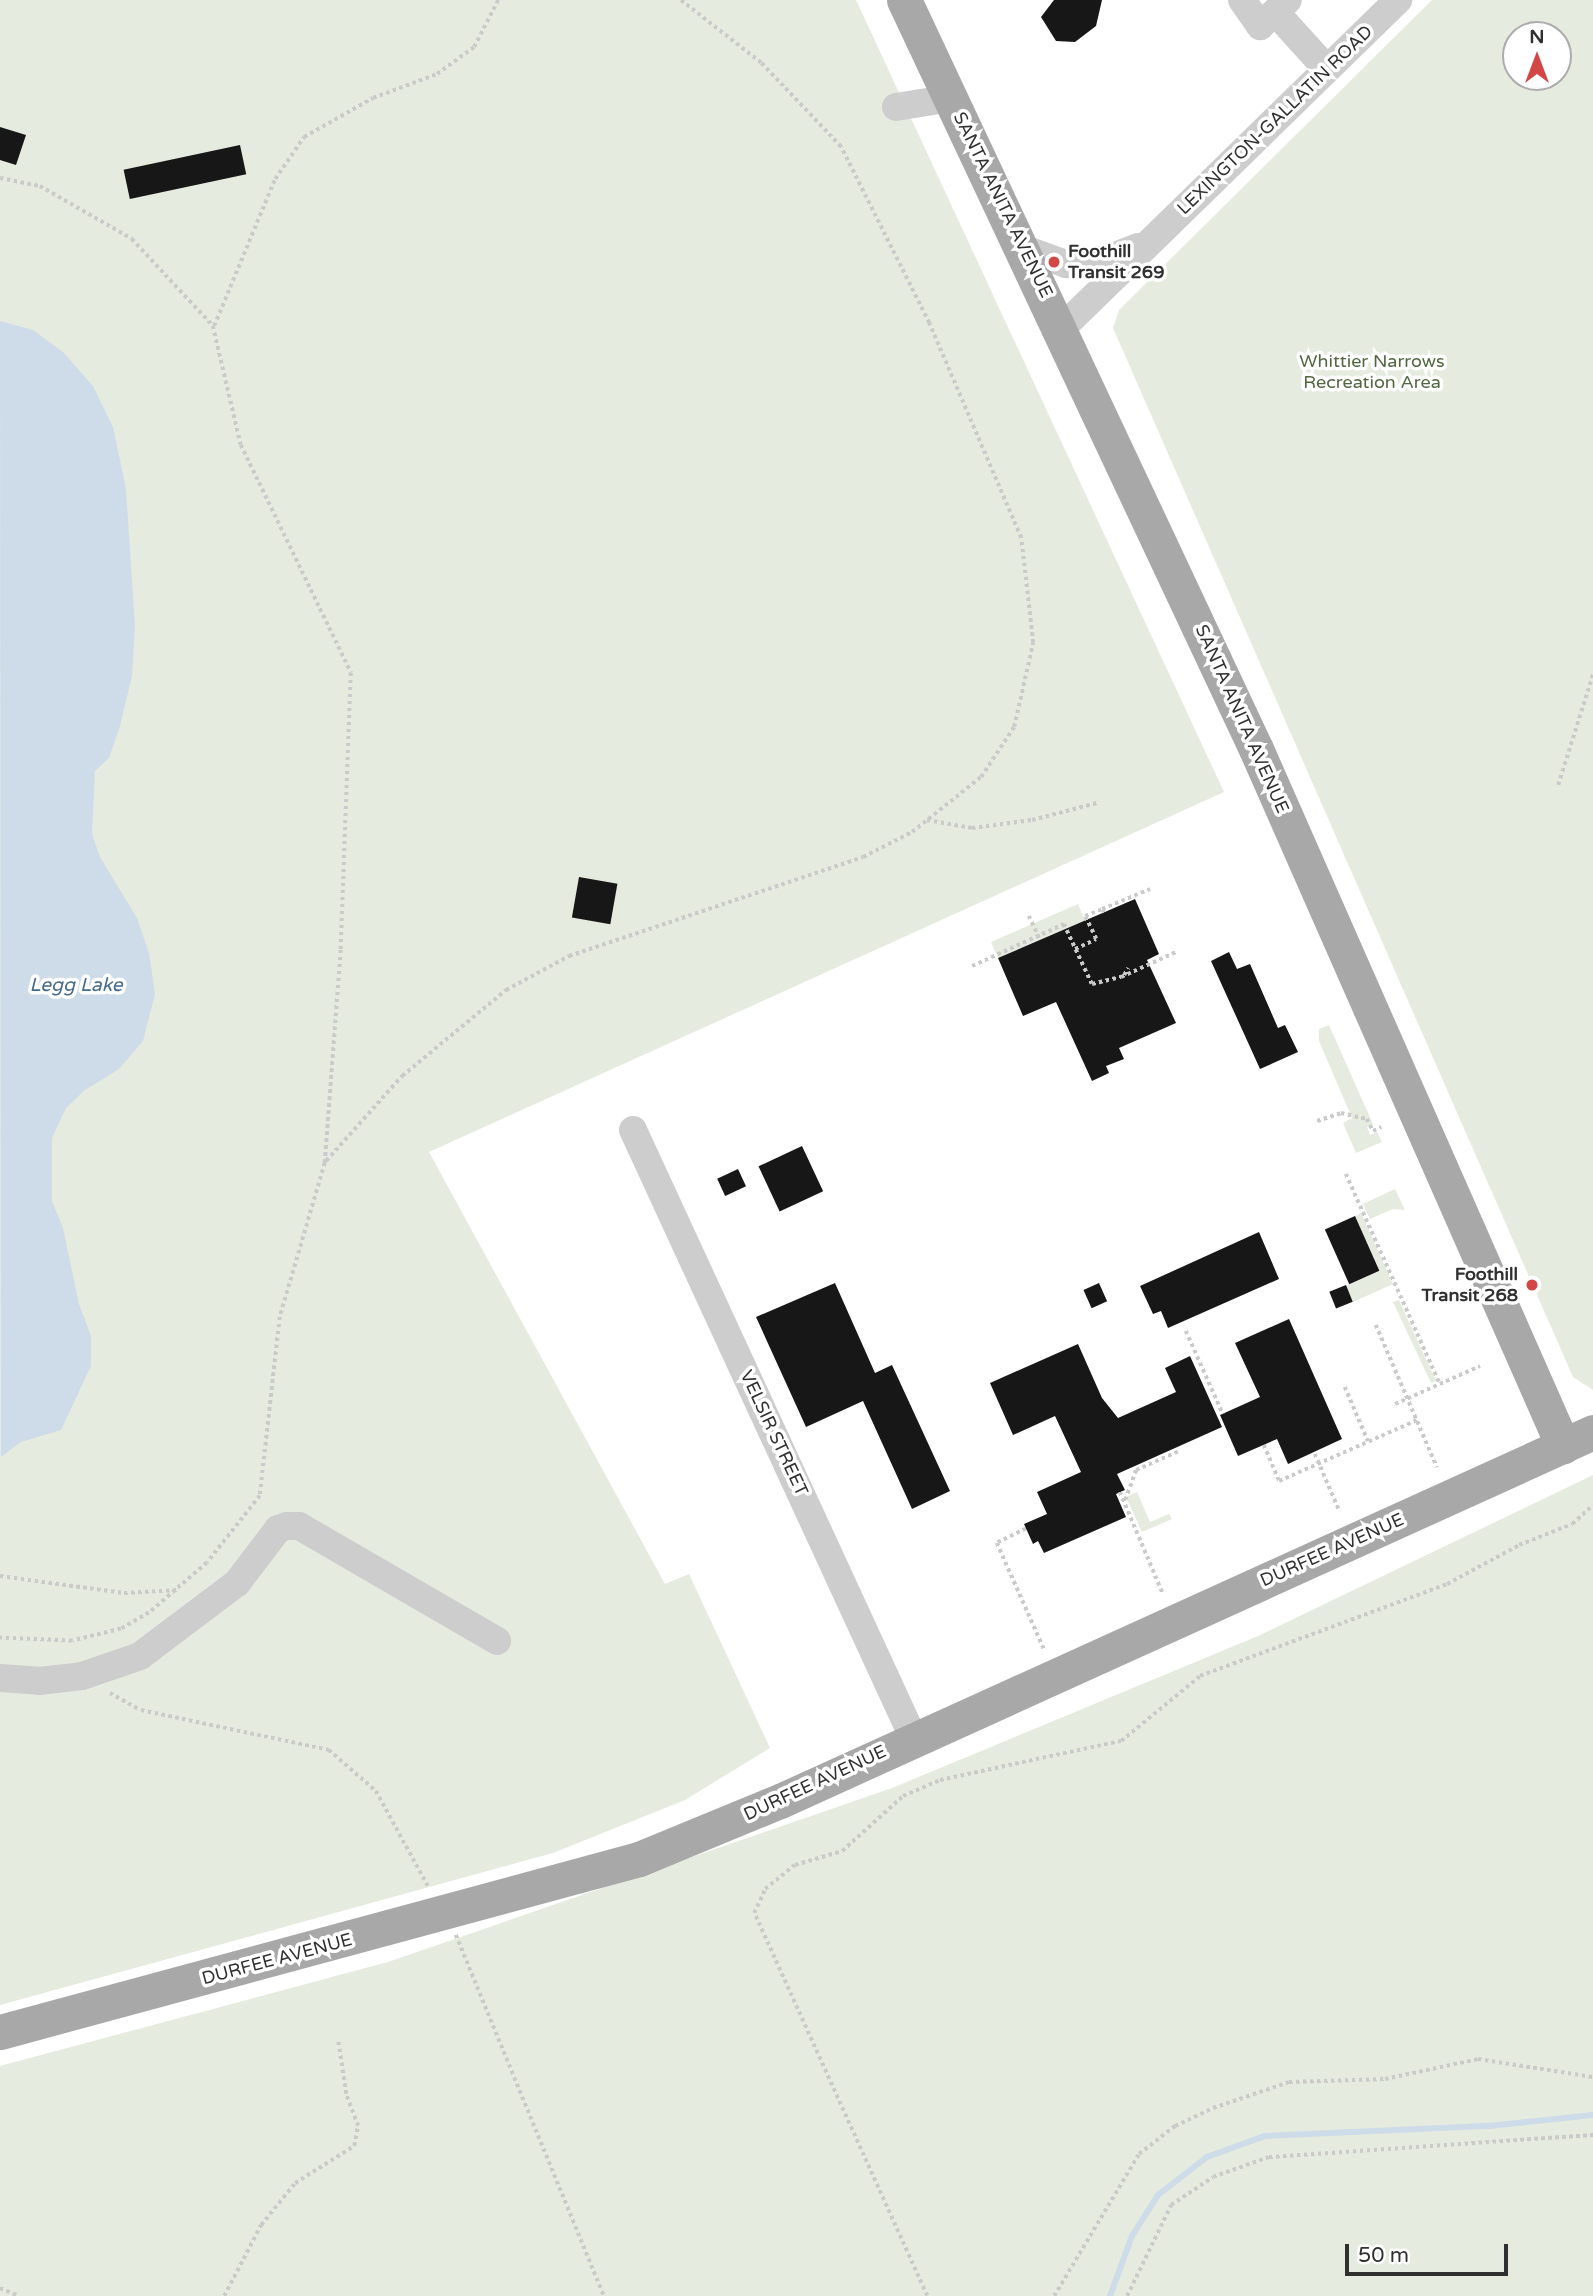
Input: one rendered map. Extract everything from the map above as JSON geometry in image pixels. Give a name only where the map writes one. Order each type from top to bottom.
[{"type":"main road","name":"SANTA ANITA AVENUE","points":[[904,0],[1062,328],[1578,1439]]},
{"type":"main road","name":"DURFEE AVENUE","points":[[0,2032],[639,1859],[780,1801],[913,1737],[1578,1439]]},
{"type":"street","points":[[1242,0],[1259,26],[1282,6],[1327,69]]},
{"type":"street","name":"LEXINGTON-GALLATIN ROAD","points":[[1062,328],[1398,0]]},
{"type":"street","points":[[896,107],[951,98]]},
{"type":"street","points":[[1024,249],[1066,264],[1095,264],[1150,242]]},
{"type":"street","name":"VELSIR STREET","points":[[634,1130],[913,1737]]},
{"type":"street","points":[[0,1678],[39,1681],[82,1676],[140,1656],[237,1583],[278,1529],[287,1526],[299,1527],[497,1641]]},
{"type":"path","points":[[214,326],[275,179],[303,137],[373,98],[446,68],[474,47],[498,0]]},
{"type":"path","points":[[325,1163],[402,1076],[506,990],[569,956],[863,857],[927,820],[981,777],[1014,727],[1033,643],[1021,538],[929,323],[841,147],[761,63],[680,0]]},
{"type":"path","points":[[0,178],[40,186],[132,239],[214,326],[241,445],[351,673],[341,950],[325,1163],[280,1317],[260,1496],[207,1563],[178,1590],[121,1629],[72,1641],[0,1638]]},
{"type":"path","points":[[1558,785],[1593,674]]},
{"type":"path","points":[[927,820],[972,828],[1032,820],[1097,803]]},
{"type":"path","points":[[1075,947],[1096,939],[1085,916],[1103,911],[1150,889]]},
{"type":"path","points":[[1029,916],[1040,936]]},
{"type":"path","points":[[971,966],[1064,923],[1092,984],[1124,976],[1176,952]]},
{"type":"path","points":[[1147,960],[1155,961]]},
{"type":"path","points":[[1124,976],[1128,968]]},
{"type":"path","points":[[1317,1121],[1341,1113],[1367,1119],[1373,1131],[1381,1127]]},
{"type":"path","points":[[1346,1174],[1440,1384]]},
{"type":"path","points":[[1375,1260],[1383,1257]]},
{"type":"path","points":[[1376,1325],[1437,1467]]},
{"type":"path","points":[[1186,1331],[1223,1414]]},
{"type":"path","points":[[1395,1404],[1480,1366]]},
{"type":"path","points":[[1345,1387],[1368,1441]]},
{"type":"path","points":[[1264,1445],[1279,1481],[1417,1420]]},
{"type":"path","points":[[1124,1502],[1136,1470],[1179,1451]]},
{"type":"path","points":[[1315,1454],[1340,1512]]},
{"type":"path","points":[[1120,1492],[1163,1594]]},
{"type":"path","points":[[927,2296],[754,1913],[765,1889],[795,1865],[842,1851],[903,1796],[940,1780],[1121,1741],[1200,1676],[1447,1584],[1572,1524],[1593,1504]]},
{"type":"path","points":[[1026,1529],[997,1543],[1044,1649]]},
{"type":"path","points":[[0,1576],[124,1593],[178,1590]]},
{"type":"path","points":[[224,2296],[261,2225],[295,2183],[354,2146],[358,2126],[346,2094],[338,2041]]},
{"type":"path","points":[[1054,2296],[1139,2154],[1175,2126],[1213,2108],[1289,2082],[1402,2077],[1478,2059],[1593,2077]]},
{"type":"path","points":[[1127,2296],[1171,2205],[1213,2178],[1269,2157],[1593,2135]]},
{"type":"path","points":[[0,2288],[19,2296]]},
{"type":"green space","points":[[0,0],[856,0],[1224,792],[429,1152],[665,1584],[689,1574],[770,1748],[685,1800],[553,1853],[0,2005]]},
{"type":"green space","name":"Whittier Narrows Recreation Area","points":[[1432,0],[1593,0],[1593,1390],[1573,1377],[1113,328],[1119,310]]},
{"type":"green space","points":[[1078,904],[1090,932],[1064,930],[998,958],[991,942]]},
{"type":"green space","points":[[1329,1025],[1373,1124],[1367,1127],[1370,1135],[1377,1132],[1382,1142],[1356,1153],[1343,1123],[1352,1118],[1319,1041],[1319,1029]]},
{"type":"green space","points":[[1395,1189],[1405,1210],[1393,1209],[1370,1219],[1363,1204]]},
{"type":"green space","points":[[1361,1213],[1393,1284],[1353,1302],[1346,1286],[1380,1271],[1355,1216]]},
{"type":"green space","points":[[1399,1300],[1436,1381],[1431,1383],[1393,1302]]},
{"type":"green space","points":[[1593,1475],[1593,2296],[0,2296],[0,2066],[388,1962],[892,1788],[1258,1636]]},
{"type":"green space","points":[[1137,1492],[1150,1522],[1169,1514],[1172,1519],[1142,1532],[1126,1497]]},
{"type":"water","name":"Legg Lake","points":[[0,321],[33,330],[63,352],[93,386],[113,427],[126,489],[135,626],[132,676],[120,726],[109,758],[95,771],[92,834],[100,857],[137,918],[149,953],[155,994],[143,1041],[119,1069],[85,1090],[66,1108],[52,1138],[52,1201],[63,1228],[79,1304],[91,1336],[91,1366],[61,1430],[21,1442],[1,1457]]},
{"type":"building","points":[[1054,0],[1102,0],[1096,26],[1075,42],[1056,41],[1041,17]]},
{"type":"building","points":[[0,127],[26,135],[16,165],[0,160]]},
{"type":"building","points":[[240,145],[246,174],[130,199],[124,170]]},
{"type":"building","points":[[579,877],[617,884],[610,924],[572,917]]},
{"type":"building","points":[[1135,899],[1159,954],[1147,960],[1176,1023],[1119,1048],[1124,1059],[1106,1066],[1109,1073],[1092,1081],[1056,1002],[1023,1016],[998,958]]},
{"type":"building","points":[[1229,952],[1237,969],[1250,964],[1278,1028],[1285,1025],[1298,1052],[1260,1069],[1211,961]]},
{"type":"building","points":[[802,1146],[823,1191],[780,1212],[758,1166]]},
{"type":"building","points":[[738,1169],[746,1186],[725,1196],[717,1179]]},
{"type":"building","points":[[1355,1216],[1379,1271],[1349,1284],[1325,1229]]},
{"type":"building","points":[[1259,1232],[1279,1279],[1168,1328],[1161,1311],[1153,1314],[1140,1286]]},
{"type":"building","points":[[835,1283],[875,1373],[892,1365],[950,1491],[912,1509],[863,1401],[806,1427],[756,1317]]},
{"type":"building","points":[[1099,1283],[1107,1301],[1092,1308],[1083,1290]]},
{"type":"building","points":[[1346,1285],[1353,1302],[1336,1308],[1329,1292]]},
{"type":"building","points":[[1289,1319],[1342,1439],[1288,1464],[1277,1439],[1238,1456],[1220,1415],[1260,1397],[1235,1343]]},
{"type":"building","points":[[1078,1344],[1102,1398],[1118,1418],[1176,1392],[1165,1368],[1190,1356],[1222,1427],[1117,1474],[1125,1490],[1116,1494],[1126,1517],[1044,1553],[1038,1541],[1033,1544],[1024,1524],[1047,1514],[1037,1492],[1081,1472],[1055,1416],[1013,1435],[990,1383]]},
{"type":"waterway","points":[[1110,2296],[1132,2236],[1158,2195],[1207,2157],[1265,2136],[1489,2126],[1593,2115]]},
{"type":"place","name":"Foothill Transit 269","points":[[1054,262]]},
{"type":"place","name":"Foothill Transit 268","points":[[1532,1285]]}]
